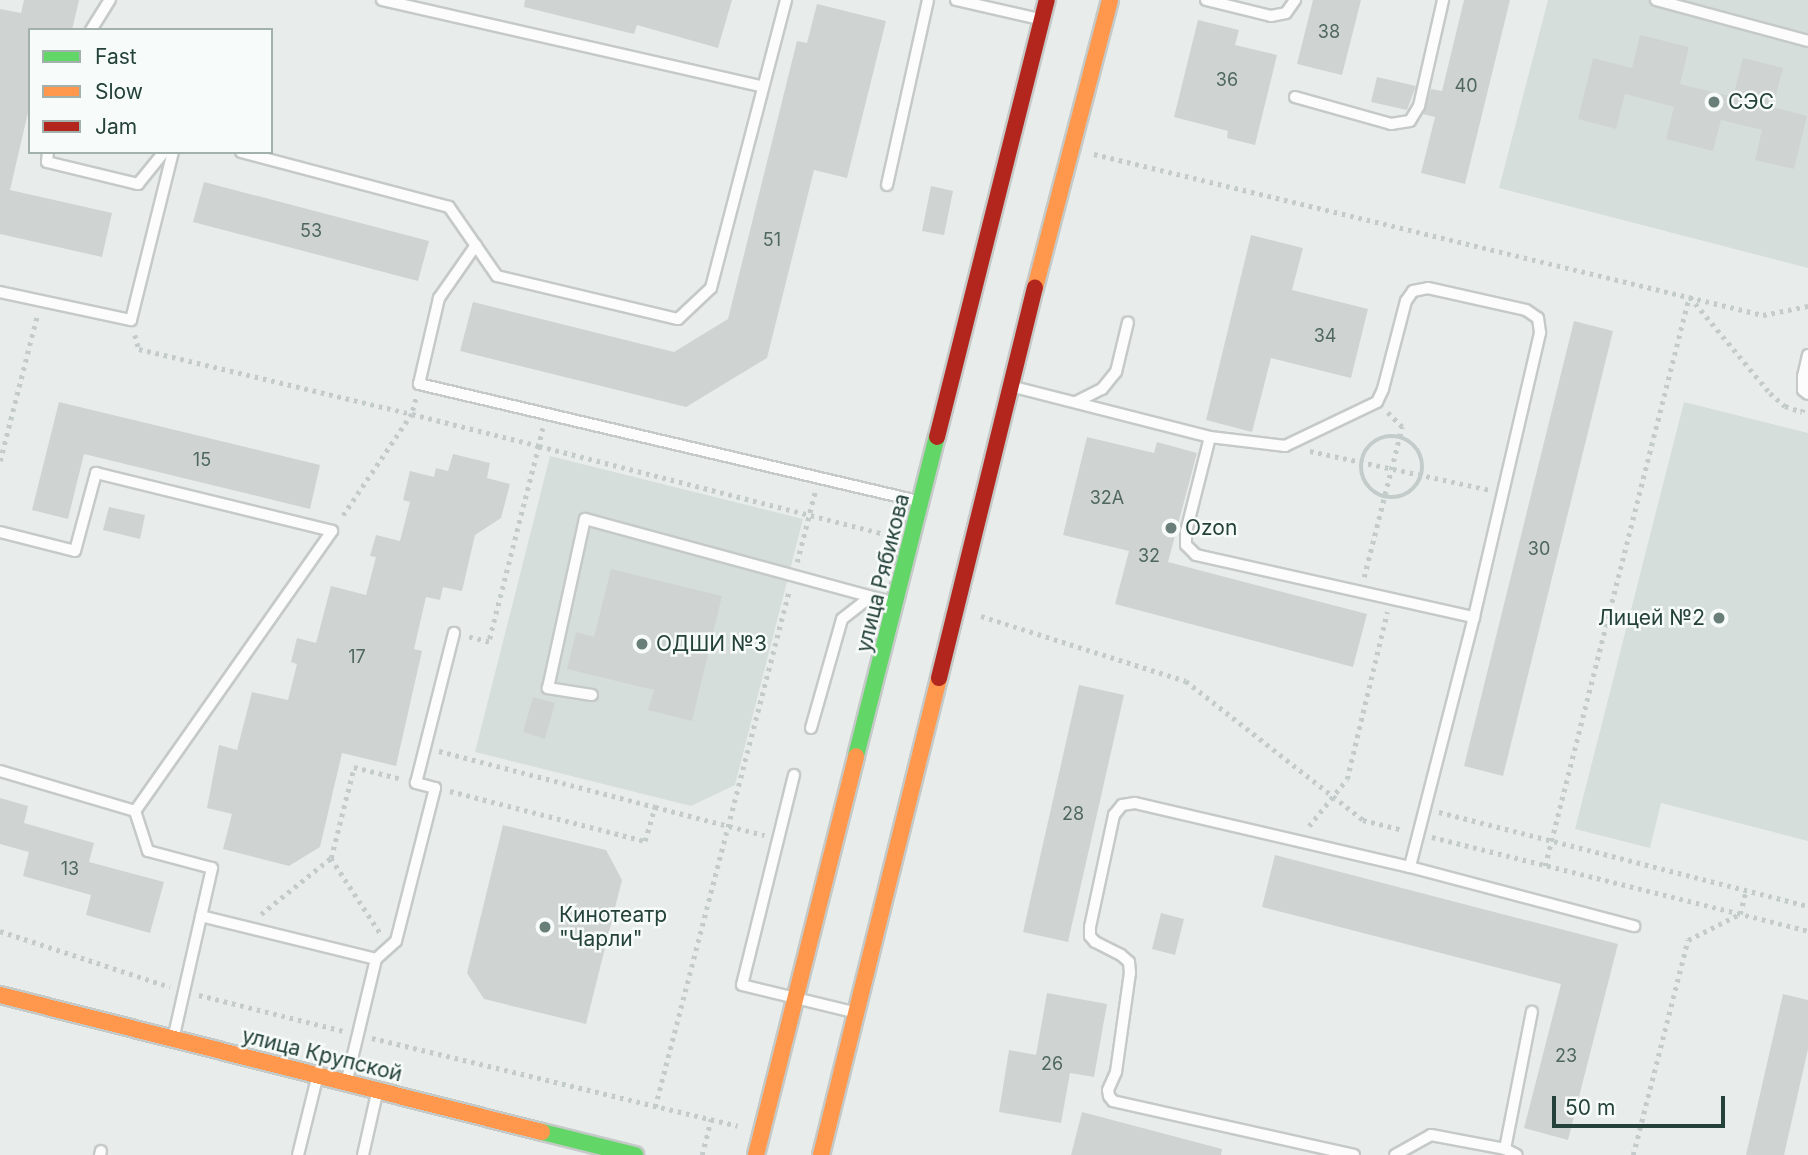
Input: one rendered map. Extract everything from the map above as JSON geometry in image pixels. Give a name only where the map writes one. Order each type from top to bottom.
[{"type":"street","name":"улица Рябикова","points":[[756,1155],[897,604],[1011,134],[1047,0]]},
{"type":"street","points":[[821,1155],[1069,148],[1110,0]]},
{"type":"street","name":"улица Крупской","points":[[0,995],[628,1154]]},
{"type":"lane","points":[[92,28],[110,0]]},
{"type":"lane","points":[[382,0],[761,86]]},
{"type":"lane","points":[[249,154],[449,207],[497,276],[678,319],[711,288],[761,86],[786,0]]},
{"type":"lane","points":[[887,185],[928,0]]},
{"type":"lane","points":[[956,0],[1042,19]]},
{"type":"lane","points":[[1206,0],[1271,16],[1286,13],[1295,0]]},
{"type":"lane","points":[[1296,97],[1391,124],[1410,121],[1419,106],[1443,0]]},
{"type":"lane","points":[[1656,0],[1808,41]]},
{"type":"lane","points":[[48,154],[47,162],[138,184],[162,154]]},
{"type":"lane","points":[[0,292],[131,320],[172,154]]},
{"type":"lane","points":[[476,245],[439,298],[419,384],[922,502]]},
{"type":"lane","points":[[1011,386],[1210,437],[1285,446],[1377,402],[1383,389],[1406,301],[1413,291],[1428,288],[1526,310],[1538,318],[1540,333],[1503,493],[1410,867]]},
{"type":"lane","points":[[1076,402],[1102,389],[1116,372],[1128,322]]},
{"type":"lane","points":[[1807,393],[1803,390],[1803,376],[1808,355]]},
{"type":"lane","points":[[1210,437],[1186,532],[1186,545],[1196,555],[1474,617]]},
{"type":"lane","points":[[0,532],[75,551],[96,473],[332,531],[135,811]]},
{"type":"lane","points":[[592,695],[548,688],[585,519],[897,604]]},
{"type":"lane","points":[[811,729],[842,619],[870,597]]},
{"type":"lane","points":[[346,1083],[376,958],[396,941],[435,788],[416,783],[454,633]]},
{"type":"lane","points":[[0,771],[135,811]]},
{"type":"lane","points":[[794,775],[742,985],[857,1013]]},
{"type":"lane","points":[[1354,1155],[1113,1101],[1109,1096],[1116,1072],[1130,973],[1129,962],[1095,942],[1090,936],[1090,927],[1114,814],[1122,805],[1135,803],[1410,867],[1634,926]]},
{"type":"lane","points":[[135,811],[148,851],[212,868],[174,1038]]},
{"type":"lane","points":[[201,916],[376,958]]},
{"type":"lane","points":[[1505,1149],[1532,1012]]},
{"type":"lane","points":[[298,1155],[317,1076]]},
{"type":"lane","points":[[363,1155],[378,1091]]},
{"type":"lane","points":[[1395,1155],[1431,1135],[1505,1149],[1517,1155]]},
{"type":"path","points":[[1069,148],[1763,315],[1808,306]]},
{"type":"path","points":[[1689,297],[1770,393],[1785,406],[1802,412],[1807,393]]},
{"type":"path","points":[[1545,866],[1689,297]]},
{"type":"path","points":[[0,461],[41,301]]},
{"type":"path","points":[[131,320],[139,349],[412,414],[889,535]]},
{"type":"path","points":[[332,531],[412,414],[419,384]]},
{"type":"path","points":[[1360,592],[1402,427],[1377,402]]},
{"type":"path","points":[[454,633],[489,642],[547,414]]},
{"type":"path","points":[[1382,438],[1399,438],[1413,444],[1419,453],[1422,475],[1411,492],[1401,497],[1384,497],[1371,490],[1364,482],[1361,462],[1373,443],[1382,438]]},
{"type":"path","points":[[1285,446],[1503,493]]},
{"type":"path","points":[[655,1108],[818,478]]},
{"type":"path","points":[[1297,841],[1347,779],[1390,598]]},
{"type":"path","points":[[956,607],[1186,681],[1363,820],[1808,931]]},
{"type":"path","points":[[425,747],[778,838]]},
{"type":"path","points":[[245,927],[331,858],[354,767],[416,783]]},
{"type":"path","points":[[435,788],[645,841],[655,807]]},
{"type":"path","points":[[1425,808],[1808,906]]},
{"type":"path","points":[[331,858],[389,947]]},
{"type":"path","points":[[1633,1155],[1688,940],[1740,914],[1746,890]]},
{"type":"path","points":[[0,931],[184,991],[762,1132]]},
{"type":"path","points":[[702,1155],[711,1119]]},
{"type":"shaded area","points":[[1548,0],[1808,0],[1808,268],[1499,188]]},
{"type":"shaded area","name":"Лицей №2","points":[[1684,402],[1808,433],[1808,841],[1661,803],[1650,848],[1575,829]]},
{"type":"shaded area","points":[[550,456],[803,519],[735,785],[691,806],[475,752]]},
{"type":"building","points":[[24,0],[79,0],[72,28],[28,28],[28,113],[10,190],[112,213],[102,257],[0,234],[0,9],[21,13]]},
{"type":"building","points":[[525,0],[732,0],[718,48],[637,25],[634,34],[524,7]]},
{"type":"building","points":[[1313,0],[1361,0],[1342,75],[1297,64]]},
{"type":"building","points":[[1464,0],[1510,0],[1465,184],[1421,173],[1435,117],[1423,114],[1431,89],[1442,91]]},
{"type":"building","points":[[817,4],[886,21],[847,178],[814,170],[767,358],[686,407],[460,351],[473,302],[674,352],[728,319],[797,41],[807,43]]},
{"type":"building","points":[[1198,20],[1239,30],[1235,45],[1277,55],[1255,145],[1227,138],[1228,131],[1174,117]]},
{"type":"building","name":"СЭС","points":[[1640,35],[1689,47],[1680,84],[1733,97],[1743,58],[1783,68],[1773,107],[1807,116],[1794,169],[1755,160],[1762,130],[1721,120],[1713,151],[1666,139],[1674,107],[1625,94],[1616,129],[1578,119],[1593,58],[1632,68]]},
{"type":"building","points":[[1377,77],[1416,86],[1407,110],[1371,102]]},
{"type":"building","points":[[204,182],[429,241],[418,281],[193,222]]},
{"type":"building","points":[[931,186],[953,191],[944,235],[922,231]]},
{"type":"building","points":[[1251,235],[1303,248],[1292,290],[1368,309],[1351,378],[1271,358],[1252,432],[1206,420]]},
{"type":"building","points":[[1574,321],[1613,331],[1503,776],[1464,766]]},
{"type":"building","points":[[59,402],[320,465],[310,509],[84,454],[68,519],[32,510]]},
{"type":"building","points":[[1087,437],[1154,453],[1157,442],[1197,453],[1168,562],[1367,614],[1353,667],[1115,604],[1129,551],[1063,535]]},
{"type":"building","points":[[453,454],[490,463],[487,478],[510,484],[501,518],[475,535],[462,591],[443,587],[440,600],[426,597],[414,649],[422,651],[396,766],[342,753],[320,847],[289,866],[223,849],[232,814],[207,808],[219,745],[237,750],[252,692],[288,700],[297,664],[291,662],[297,638],[316,643],[331,586],[366,595],[376,557],[370,556],[376,535],[400,541],[410,502],[403,500],[410,471],[434,477],[436,468],[448,471]]},
{"type":"building","points":[[109,507],[145,515],[140,539],[103,530]]},
{"type":"building","name":"ОДШИ №3","points":[[611,569],[722,596],[692,721],[648,710],[654,690],[567,669],[576,632],[594,637]]},
{"type":"building","points":[[1079,685],[1124,695],[1068,942],[1023,932]]},
{"type":"building","points":[[533,697],[555,703],[545,739],[523,732]]},
{"type":"building","points":[[0,798],[28,806],[24,823],[94,843],[89,862],[164,882],[150,933],[86,915],[91,895],[23,876],[29,852],[0,844]]},
{"type":"building","name":"Кинотеатр \"Чарли\"","points":[[503,825],[606,850],[622,880],[586,1024],[484,999],[467,973]]},
{"type":"building","points":[[1275,855],[1618,944],[1568,1140],[1524,1128],[1561,984],[1262,907]]},
{"type":"building","points":[[1161,913],[1184,919],[1175,955],[1152,949]]},
{"type":"building","points":[[1047,993],[1107,1004],[1094,1077],[1070,1073],[1061,1123],[999,1112],[1009,1050],[1036,1055]]},
{"type":"building","points":[[1783,994],[1808,1000],[1808,1049],[1784,1155],[1746,1155]]},
{"type":"building","points":[[1082,1112],[1222,1149],[1221,1155],[1071,1155]]},
{"type":"traffic: fast","points":[[856,756],[937,437]]},
{"type":"traffic: fast","points":[[542,1132],[635,1155]]},
{"type":"traffic: slow","points":[[1035,288],[1110,0]]},
{"type":"traffic: slow","points":[[821,1155],[939,678]]},
{"type":"traffic: slow","points":[[756,1155],[856,756]]},
{"type":"traffic: slow","points":[[0,995],[542,1132]]},
{"type":"traffic: jam","points":[[937,437],[1047,0]]},
{"type":"traffic: jam","points":[[939,678],[1035,288]]},
{"type":"place","name":"СЭС","points":[[1714,102]]},
{"type":"place","name":"Ozon","points":[[1171,528]]},
{"type":"place","name":"Лицей №2","points":[[1719,618]]},
{"type":"place","name":"ОДШИ №3","points":[[642,644]]},
{"type":"place","name":"Кинотеатр \"Чарли\"","points":[[545,927]]}]
